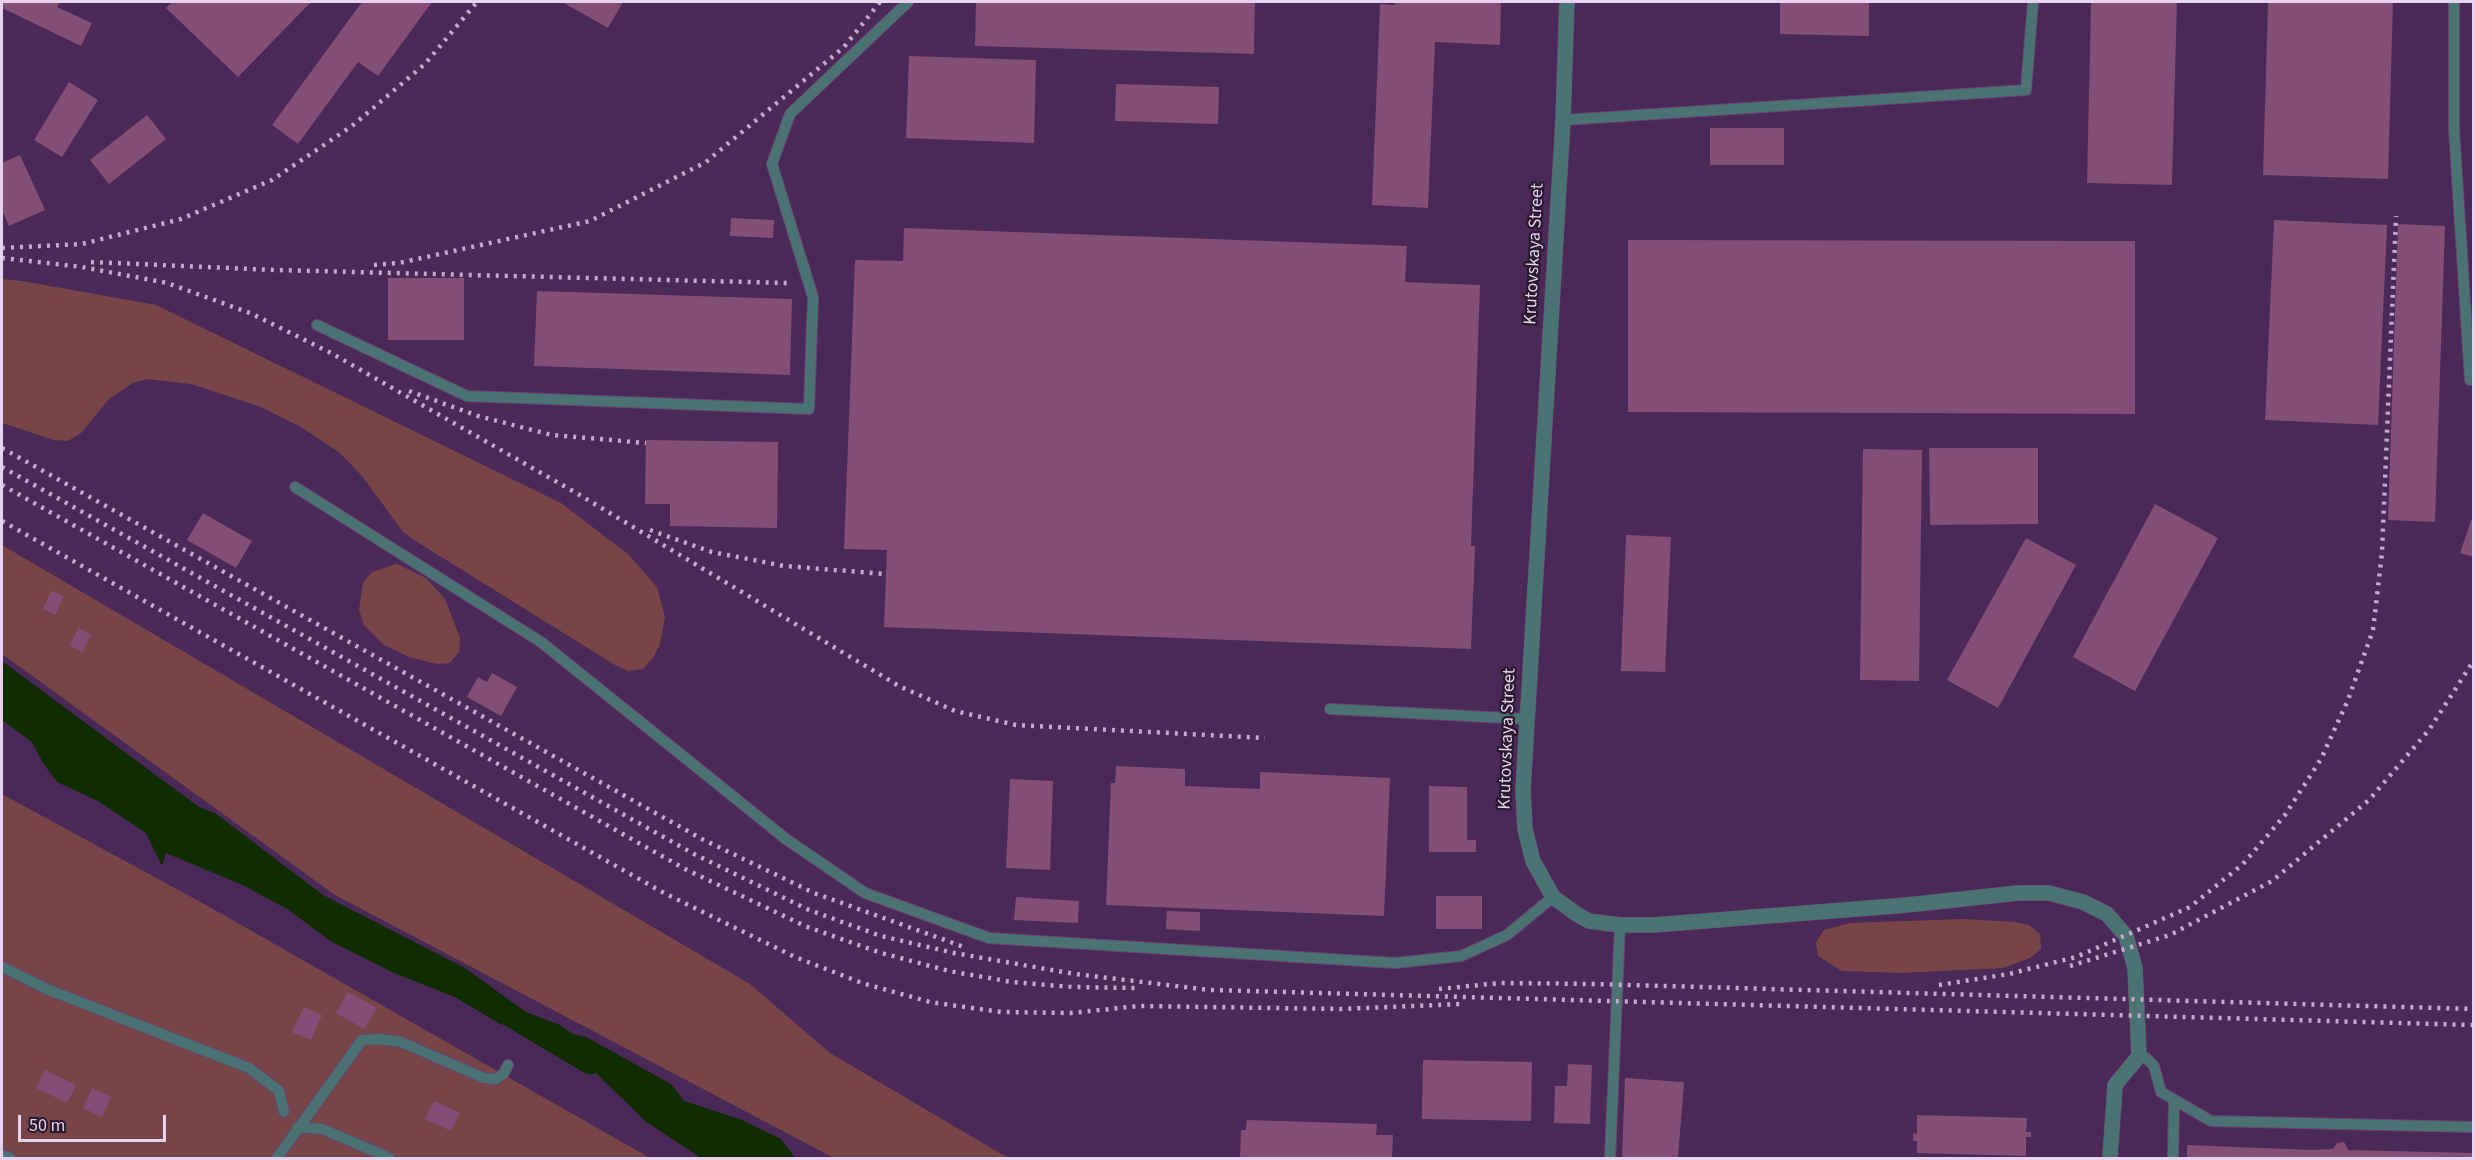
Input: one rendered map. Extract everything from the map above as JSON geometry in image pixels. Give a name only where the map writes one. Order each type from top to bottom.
[{"type":"street","name":"Krutovskaya Street","points":[[1567,2],[1563,120],[1523,790],[1525,829],[1533,861],[1553,897],[1589,921],[1620,925],[1654,925],[1906,905],[2018,893],[2049,893],[2083,902],[2107,914],[2126,936],[2135,968],[2139,1056]]},
{"type":"street","points":[[2109,1158],[2115,1085],[2139,1056]]},
{"type":"lane","points":[[317,325],[467,396],[809,409],[813,297],[772,164],[790,114],[908,2]]},
{"type":"lane","points":[[1563,120],[2026,90],[2033,2]]},
{"type":"lane","points":[[2454,2],[2454,129],[2470,380]]},
{"type":"lane","points":[[296,487],[541,642],[786,839],[865,893],[989,938],[1395,963],[1461,956],[1507,935],[1553,897]]},
{"type":"lane","points":[[1330,709],[1527,718]]},
{"type":"lane","points":[[1610,1158],[1620,925]]},
{"type":"lane","points":[[2,967],[50,990],[249,1068],[279,1090],[284,1112]]},
{"type":"lane","points":[[277,1158],[362,1040],[379,1039],[401,1042],[484,1078],[496,1079],[504,1073],[508,1065]]},
{"type":"lane","points":[[2139,1056],[2146,1058],[2154,1066],[2161,1092],[2211,1121],[2474,1127]]},
{"type":"lane","points":[[2174,1100],[2174,1158]]},
{"type":"lane","points":[[298,1127],[322,1129],[390,1158]]},
{"type":"lane","points":[[2,1155],[10,1158]]},
{"type":"shaded area","points":[[2,279],[156,305],[561,503],[628,554],[657,587],[665,617],[660,644],[653,658],[643,669],[628,671],[615,665],[414,540],[403,532],[362,476],[340,453],[301,427],[261,407],[191,384],[147,379],[133,383],[109,399],[81,433],[68,441],[54,440],[2,423]]},
{"type":"shaded area","points":[[2,545],[750,984],[830,1053],[1008,1158],[834,1158],[335,895],[2,654]]},
{"type":"shaded area","points":[[397,564],[426,578],[445,599],[460,638],[459,652],[450,663],[437,664],[409,657],[384,645],[364,625],[359,610],[363,583],[372,572]]},
{"type":"shaded area","points":[[2,661],[199,807],[215,813],[323,895],[465,968],[526,1012],[560,1025],[573,1034],[586,1037],[671,1084],[684,1101],[742,1120],[781,1139],[795,1158],[701,1158],[645,1121],[596,1073],[555,1041],[534,1029],[500,1024],[455,997],[394,973],[332,942],[287,909],[245,886],[166,853],[162,866],[146,833],[98,801],[57,782],[43,763],[32,742],[2,720]]},
{"type":"shaded area","points":[[2,794],[206,905],[650,1158],[2,1158]]},
{"type":"shaded area","points":[[1963,919],[2029,925],[2040,934],[2041,949],[2030,958],[2003,968],[1901,973],[1842,971],[1818,956],[1816,942],[1824,930],[1850,923]]},
{"type":"building","points":[[2,2],[60,2],[57,7],[92,23],[81,46],[2,8]]},
{"type":"building","points":[[172,2],[311,2],[238,77],[166,8]]},
{"type":"building","points":[[362,2],[432,2],[378,76],[358,62],[298,144],[272,125]]},
{"type":"building","points":[[562,2],[623,2],[608,28]]},
{"type":"building","points":[[976,2],[1255,2],[1254,54],[975,46]]},
{"type":"building","points":[[1395,2],[1501,2],[1500,45],[1435,42],[1428,208],[1372,205],[1380,4],[1395,5]]},
{"type":"building","points":[[1780,2],[1869,2],[1869,36],[1780,34]]},
{"type":"building","points":[[2091,2],[2177,2],[2172,185],[2087,183]]},
{"type":"building","points":[[2268,2],[2393,2],[2388,179],[2263,175]]},
{"type":"building","points":[[909,56],[1036,60],[1034,143],[906,138]]},
{"type":"building","points":[[69,82],[98,100],[62,157],[34,140]]},
{"type":"building","points":[[1116,84],[1219,87],[1218,124],[1115,121]]},
{"type":"building","points":[[147,115],[166,139],[109,184],[90,160]]},
{"type":"building","points":[[1710,128],[1784,128],[1784,165],[1710,165]]},
{"type":"building","points":[[20,155],[45,210],[9,226],[2,210],[2,163]]},
{"type":"building","points":[[731,218],[774,220],[773,238],[730,236]]},
{"type":"building","points":[[2274,220],[2387,225],[2378,425],[2265,420]]},
{"type":"building","points":[[2398,224],[2445,226],[2435,522],[2388,520]]},
{"type":"building","points":[[904,228],[1407,246],[1405,282],[1480,285],[1471,546],[1475,546],[1471,649],[884,627],[887,550],[844,549],[855,260],[903,261]]},
{"type":"building","points":[[1628,240],[2135,241],[2135,414],[1628,412]]},
{"type":"building","points":[[388,278],[464,278],[464,340],[388,340]]},
{"type":"building","points":[[537,291],[792,299],[790,375],[534,366]]},
{"type":"building","points":[[646,440],[778,442],[777,528],[670,526],[670,504],[645,504]]},
{"type":"building","points":[[1929,448],[2038,448],[2038,524],[1930,525]]},
{"type":"building","points":[[1863,449],[1922,450],[1919,681],[1860,680]]},
{"type":"building","points":[[2155,504],[2218,538],[2135,691],[2073,657]]},
{"type":"building","points":[[203,513],[252,541],[236,568],[187,540]]},
{"type":"building","points":[[2474,515],[2474,557],[2460,553]]},
{"type":"building","points":[[1626,535],[1671,537],[1665,672],[1621,671]]},
{"type":"building","points":[[2026,538],[2076,565],[1998,708],[1947,680]]},
{"type":"building","points":[[51,591],[64,596],[55,615],[43,609]]},
{"type":"building","points":[[78,628],[91,634],[83,652],[70,646]]},
{"type":"building","points":[[492,673],[517,687],[501,716],[467,697],[478,677],[487,682]]},
{"type":"building","points":[[1116,766],[1185,769],[1185,786],[1260,789],[1260,772],[1390,778],[1384,916],[1106,905],[1111,783],[1115,783]]},
{"type":"building","points":[[1010,779],[1053,781],[1050,870],[1006,868]]},
{"type":"building","points":[[1429,786],[1467,787],[1467,840],[1476,840],[1476,852],[1429,852]]},
{"type":"building","points":[[1436,896],[1482,896],[1482,929],[1436,929]]},
{"type":"building","points":[[1016,897],[1079,901],[1078,923],[1014,920]]},
{"type":"building","points":[[1167,911],[1200,912],[1200,931],[1166,929]]},
{"type":"building","points":[[348,992],[377,1008],[364,1029],[336,1013]]},
{"type":"building","points":[[304,1007],[322,1015],[311,1040],[292,1032]]},
{"type":"building","points":[[1423,1060],[1532,1062],[1531,1121],[1422,1119]]},
{"type":"building","points":[[1568,1064],[1592,1065],[1590,1124],[1554,1123],[1555,1086],[1567,1086]]},
{"type":"building","points":[[45,1070],[76,1085],[67,1103],[36,1088]]},
{"type":"building","points":[[1625,1078],[1684,1082],[1678,1158],[1622,1158]]},
{"type":"building","points":[[92,1088],[111,1097],[102,1117],[83,1108]]},
{"type":"building","points":[[434,1101],[460,1113],[451,1131],[425,1119]]},
{"type":"building","points":[[1917,1115],[2027,1118],[2026,1132],[2031,1132],[2031,1137],[2026,1137],[2026,1156],[1917,1153],[1917,1141],[1913,1141],[1913,1133],[1917,1134]]},
{"type":"building","points":[[1247,1120],[1377,1124],[1376,1135],[1393,1135],[1392,1158],[1240,1158],[1241,1130],[1246,1130]]},
{"type":"building","points":[[2344,1142],[2348,1150],[2474,1153],[2474,1158],[2187,1158],[2187,1145],[2313,1150],[2333,1149],[2337,1143]]},
{"type":"waterway","points":[[506,1014],[590,1064]]},
{"type":"railway","points":[[2,248],[82,244],[181,219],[272,180],[352,126],[425,64],[477,2]]},
{"type":"railway","points":[[374,265],[399,263],[590,221],[706,162],[844,47],[880,2]]},
{"type":"railway","points":[[1939,985],[2009,974],[2076,957],[2190,907],[2243,864],[2285,815],[2321,759],[2348,700],[2373,630],[2382,553],[2396,216]]},
{"type":"railway","points":[[2,258],[82,267],[167,283],[250,313],[331,353],[578,494],[899,686],[955,711],[1016,725],[1265,738]]},
{"type":"railway","points":[[91,262],[275,270],[787,283]]},
{"type":"railway","points":[[409,391],[478,416],[552,435],[646,443]]},
{"type":"railway","points":[[2,448],[702,839],[814,893],[967,948]]},
{"type":"railway","points":[[2,467],[694,854],[809,910],[881,936],[954,953],[1075,974],[1210,990],[2474,1025]]},
{"type":"railway","points":[[2,485],[685,869],[805,926],[878,952],[949,971],[1012,982],[1073,987],[1137,988]]},
{"type":"railway","points":[[2,521],[664,893],[795,957],[862,983],[930,1002],[1001,1012],[1071,1013],[1139,1006],[1342,1009],[1462,1004]]},
{"type":"railway","points":[[650,530],[712,552],[784,566],[886,574]]},
{"type":"railway","points":[[2070,966],[2170,935],[2272,881],[2369,800],[2429,730],[2474,660]]},
{"type":"railway","points":[[1439,989],[1500,983],[1594,984],[2474,1009]]}]
